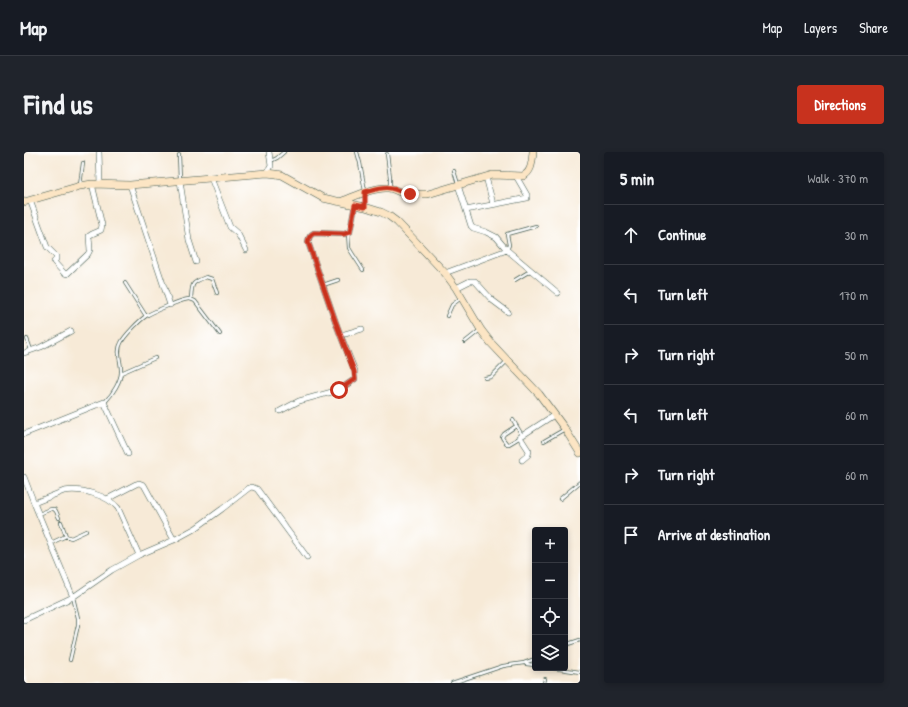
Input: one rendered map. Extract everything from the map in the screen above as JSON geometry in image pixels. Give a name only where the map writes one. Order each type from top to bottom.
[{"type":"street","points":[[99,152],[100,184]]},
{"type":"street","points":[[267,173],[270,168],[269,152]]},
{"type":"street","points":[[340,202],[365,192],[381,188],[390,188],[403,193],[428,194],[486,177],[498,175],[526,175],[531,166],[533,152]]},
{"type":"street","points":[[92,184],[102,228],[99,232],[89,236],[90,250],[88,254],[67,274],[64,273],[54,262],[56,256],[47,247],[27,201],[80,186],[92,184],[130,185],[267,173],[282,175],[323,198],[365,207],[389,216],[397,222],[445,272],[481,330],[491,343],[539,394],[565,429],[580,454]]},
{"type":"street","points":[[466,210],[526,198],[527,195],[516,176]]},
{"type":"street","points":[[486,177],[493,204]]},
{"type":"street","points":[[211,178],[230,227],[238,234],[246,250]]},
{"type":"street","points":[[180,181],[189,240],[196,262]]},
{"type":"street","points":[[130,185],[170,305]]},
{"type":"street","points":[[458,185],[472,228],[496,237],[506,250],[558,293]]},
{"type":"street","points":[[365,192],[365,207]]},
{"type":"street","points":[[280,411],[299,401],[339,390],[355,379],[354,371],[308,242],[308,238],[314,233],[348,233],[351,230],[355,205]]},
{"type":"street","points":[[445,272],[506,250]]},
{"type":"street","points":[[456,288],[470,281],[475,281],[492,300],[508,312]]},
{"type":"street","points":[[340,334],[362,329]]},
{"type":"street","points":[[24,353],[41,347],[71,331]]},
{"type":"street","points":[[24,434],[104,402],[128,454]]},
{"type":"street","points":[[522,460],[528,455],[529,451],[521,436],[554,415]]},
{"type":"street","points":[[24,477],[73,597]]},
{"type":"street","points":[[107,499],[136,484],[139,483],[144,485],[174,540]]},
{"type":"street","points":[[24,620],[73,597],[112,570],[139,555],[174,540],[196,528],[252,487],[257,489],[306,557]]},
{"type":"street","points":[[34,503],[69,490],[84,492],[107,499],[118,508],[139,555]]},
{"type":"lane","points":[[270,161],[277,158],[284,152]]},
{"type":"lane","points":[[357,152],[365,192]]},
{"type":"lane","points":[[387,154],[390,188]]},
{"type":"lane","points":[[178,156],[180,181]]},
{"type":"lane","points":[[80,186],[83,163]]},
{"type":"lane","points":[[454,171],[458,185]]},
{"type":"lane","points":[[506,250],[509,245],[507,234],[536,226]]},
{"type":"lane","points":[[348,233],[349,248],[363,270]]},
{"type":"lane","points":[[515,280],[530,271]]},
{"type":"lane","points":[[191,299],[193,284],[195,281],[206,277],[212,279],[217,293]]},
{"type":"lane","points":[[323,285],[338,280]]},
{"type":"lane","points":[[125,282],[146,316]]},
{"type":"lane","points":[[447,316],[452,305],[462,298]]},
{"type":"lane","points":[[104,402],[110,397],[121,377],[119,347],[134,327],[146,316],[182,300],[191,299],[195,301],[220,334]]},
{"type":"lane","points":[[465,342],[481,330]]},
{"type":"lane","points":[[27,339],[32,350]]},
{"type":"lane","points":[[121,373],[155,358]]},
{"type":"lane","points":[[485,378],[491,377],[507,360]]},
{"type":"lane","points":[[513,420],[516,426],[521,436],[507,444],[502,437],[516,426]]},
{"type":"lane","points":[[544,441],[565,429]]},
{"type":"lane","points":[[560,499],[580,482]]},
{"type":"lane","points":[[38,514],[54,509],[59,518]]},
{"type":"lane","points":[[61,522],[66,536]]},
{"type":"lane","points":[[51,543],[66,536],[71,538],[86,531]]},
{"type":"lane","points":[[70,660],[78,625],[73,597]]},
{"type":"lane","points":[[568,644],[580,640]]},
{"type":"lane","points":[[452,683],[503,666],[524,663],[532,660]]},
{"type":"lane","points":[[524,663],[532,664]]},
{"type":"lane","points":[[568,670],[580,672]]},
{"type":"lane","points":[[544,683],[545,679]]},
{"type":"route","points":[[339,390],[355,379],[355,374],[308,242],[308,238],[314,233],[344,234],[350,232],[355,205],[365,207],[365,192],[381,188],[390,188],[410,194]]}]
